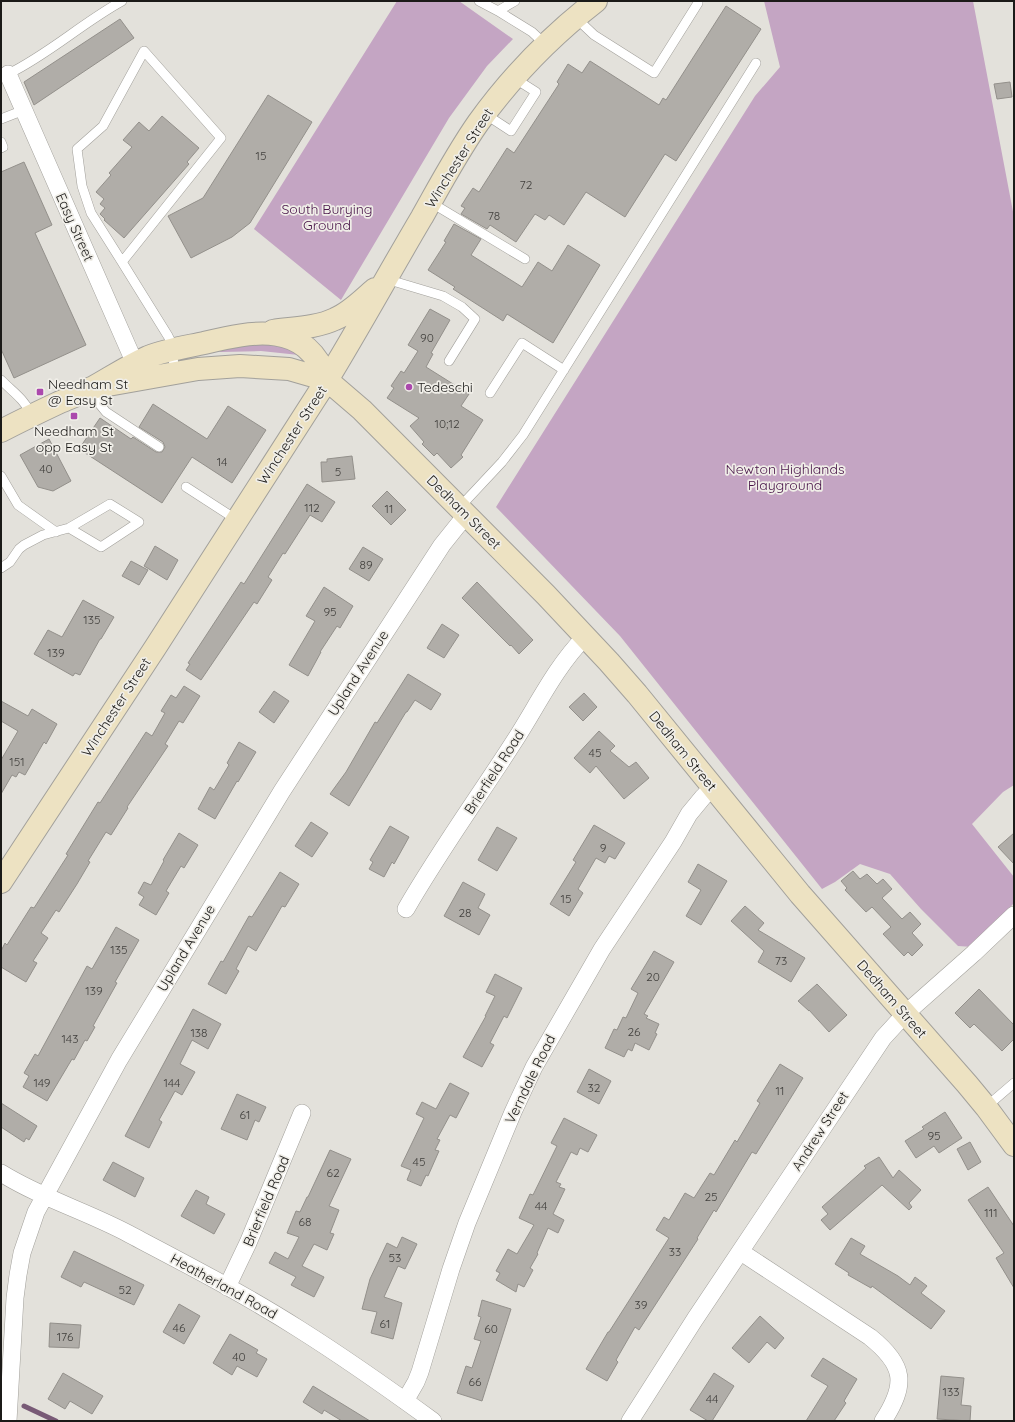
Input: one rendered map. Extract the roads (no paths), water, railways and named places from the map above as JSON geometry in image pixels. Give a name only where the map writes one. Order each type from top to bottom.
[{"type":"main road","name":"Winchester Street","points":[[1,882],[155,648],[327,380],[457,155],[485,114],[514,78],[575,17],[596,1]]},
{"type":"main road","points":[[138,372],[156,354],[212,341],[316,325],[333,320],[352,308],[386,279]]},
{"type":"main road","points":[[259,333],[275,333],[284,335],[305,347],[319,361],[327,380]]},
{"type":"main road","points":[[1,431],[91,388],[138,372],[176,373],[221,366],[262,366],[296,370],[327,380]]},
{"type":"main road","name":"Dedham Street","points":[[327,380],[362,410],[463,511],[541,590],[623,678],[800,894],[986,1107],[1014,1145]]},
{"type":"street","name":"Easy Street","points":[[7,80],[24,110],[138,372]]},
{"type":"street","name":"Upland Avenue","points":[[8,1421],[15,1298],[18,1275],[28,1232],[44,1195],[122,1054],[282,791],[463,511]]},
{"type":"street","name":"Brierfield Road","points":[[406,909],[563,665],[577,645],[585,637]]},
{"type":"street","name":"Verndale Road","points":[[405,1400],[420,1372],[451,1269],[467,1223],[513,1112],[534,1067],[605,943],[662,859],[689,814],[703,796],[713,787]]},
{"type":"street","name":"Andrew Street","points":[[630,1421],[695,1319],[874,1050],[891,1028],[905,1014],[974,953],[1014,915]]},
{"type":"street","name":"Brierfield Road","points":[[227,1287],[248,1244],[302,1113]]},
{"type":"street","name":"Heatherland Road","points":[[1,1173],[44,1195],[107,1222],[268,1310],[321,1343],[434,1421]]},
{"type":"street","points":[[741,1252],[870,1337],[888,1353],[896,1368],[900,1383],[894,1403],[883,1421]]},
{"type":"lane","points":[[7,80],[41,55],[122,1]]},
{"type":"lane","points":[[479,1],[532,32],[546,45]]},
{"type":"lane","points":[[498,12],[515,1]]},
{"type":"lane","points":[[575,17],[594,35],[654,74],[698,3]]},
{"type":"lane","points":[[122,262],[221,138],[144,51],[103,126],[77,149],[82,186],[91,213],[122,262],[166,331],[171,342],[176,373]]},
{"type":"lane","points":[[463,511],[512,450],[564,370],[756,63]]},
{"type":"lane","points":[[485,114],[511,131],[536,92],[514,78]]},
{"type":"lane","points":[[1,119],[24,110]]},
{"type":"lane","points":[[1,142],[3,147],[1,148]]},
{"type":"lane","points":[[430,202],[525,259]]},
{"type":"lane","points":[[386,279],[442,296],[462,307],[475,319],[448,362]]},
{"type":"lane","points":[[490,393],[522,343],[564,370]]},
{"type":"lane","points":[[1,380],[20,397],[32,415]]},
{"type":"lane","points":[[91,388],[106,412],[159,446]]},
{"type":"lane","points":[[1,476],[18,505],[56,532]]},
{"type":"lane","points":[[186,487],[237,520]]},
{"type":"lane","points":[[1,568],[10,562],[18,549],[24,545],[42,536],[69,528],[110,504],[139,522],[102,547],[69,528]]},
{"type":"lane","points":[[986,1107],[1014,1083]]},
{"type":"waterway","points":[[24,1406],[56,1421]]},
{"type":"place","name":"Tedeschi","points":[[409,387]]},
{"type":"place","name":"Needham St @ Easy St","points":[[40,392]]},
{"type":"place","name":"Needham St opp Easy St","points":[[74,416]]},
{"type":"park label","name":"South Burying Ground","points":[[327,218]]},
{"type":"park label","name":"Newton Highlands Playground","points":[[785,478]]}]
